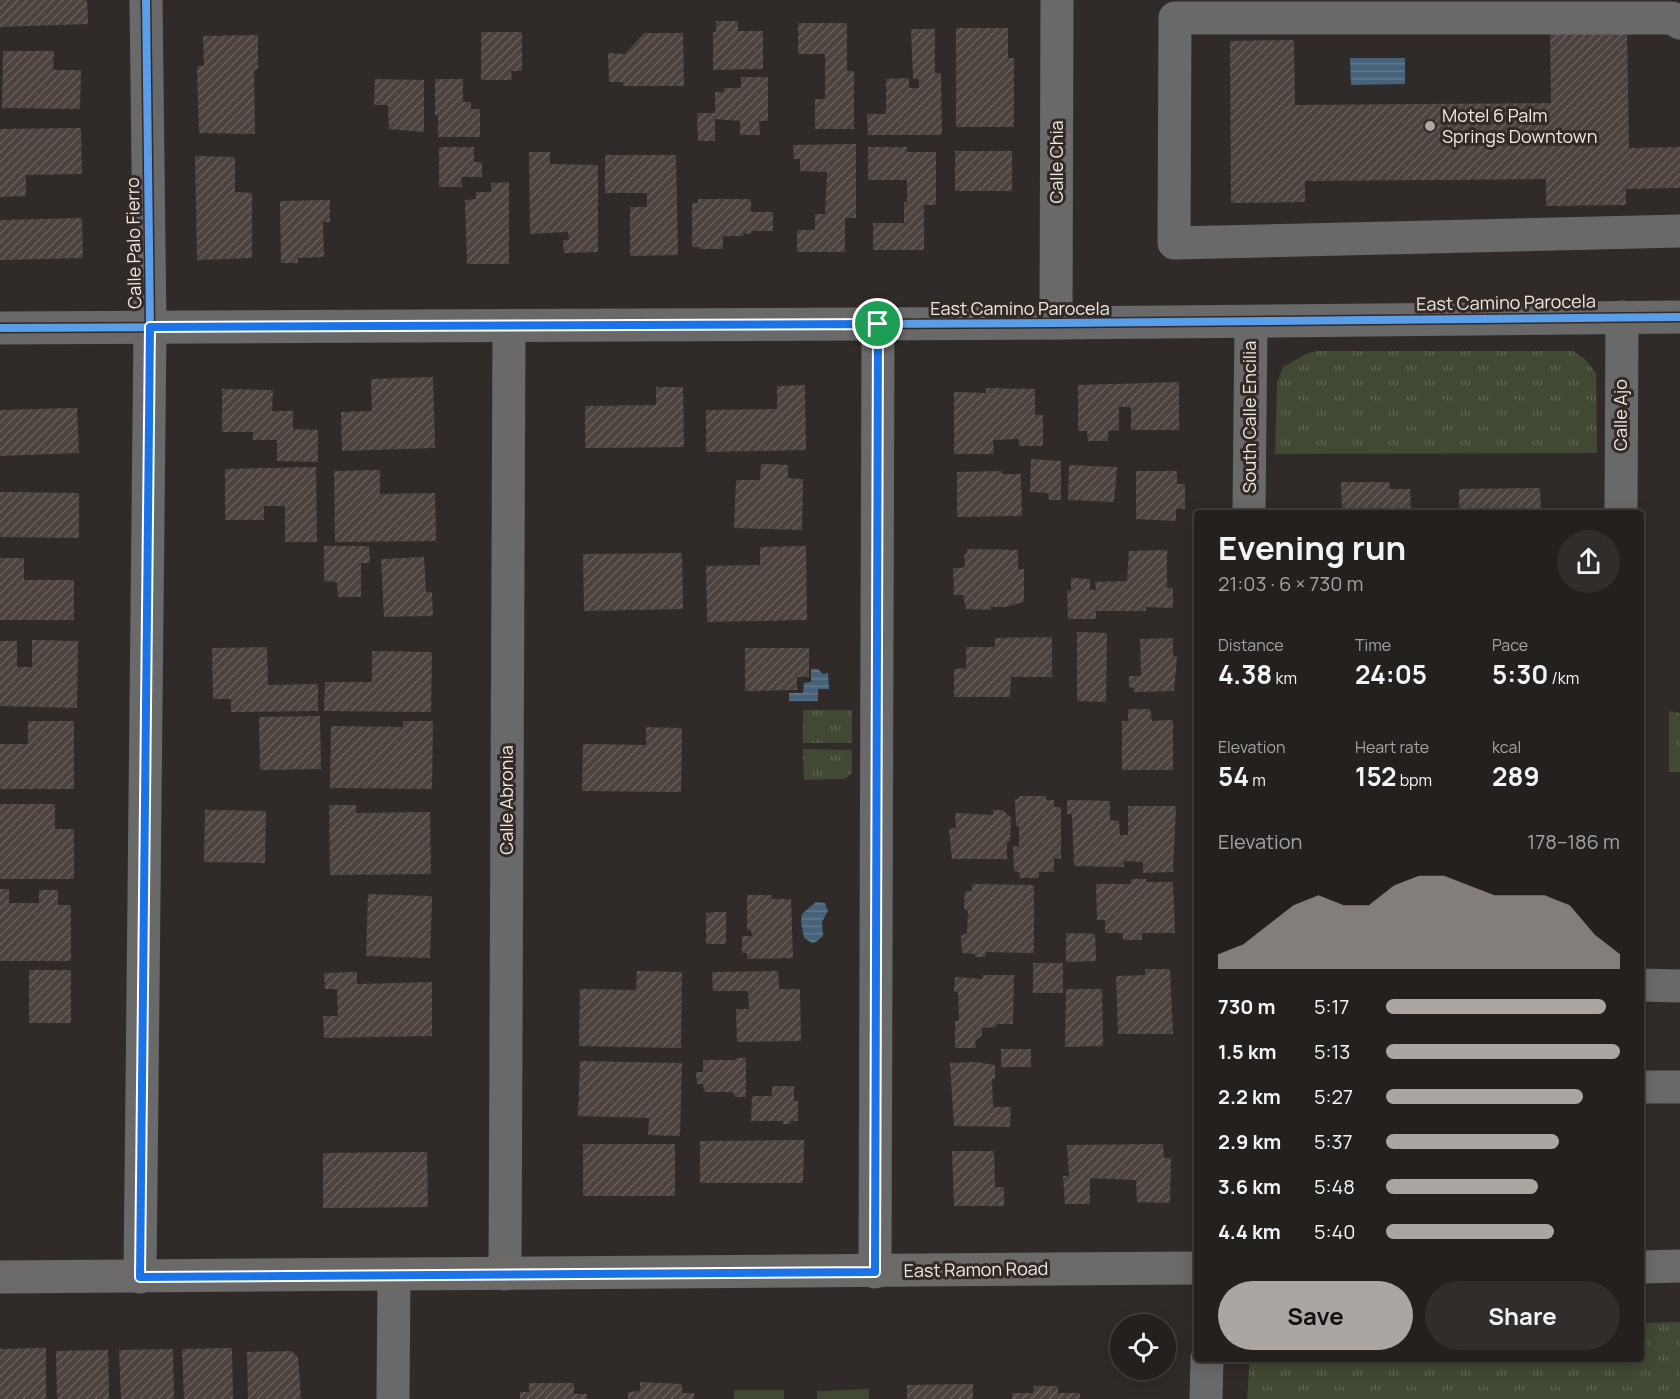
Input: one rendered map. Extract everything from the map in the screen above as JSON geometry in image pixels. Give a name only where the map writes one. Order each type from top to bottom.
[{"type":"main road","points":[[1644,1267],[1680,1266]]},
{"type":"main road","name":"East Ramon Road","points":[[0,1277],[1194,1268]]},
{"type":"street","name":"Calle Palo Fierro","points":[[140,1277],[150,327],[146,0]]},
{"type":"street","name":"Calle Chia","points":[[1056,323],[1058,0]]},
{"type":"street","points":[[1680,23],[1672,18],[1175,18],[1174,243],[1680,231]]},
{"type":"street","name":"Calle Ajo","points":[[1620,510],[1622,317]]},
{"type":"street","name":"East Camino Parocela","points":[[0,328],[509,327],[1680,317]]},
{"type":"street","name":"South Calle Encilia","points":[[1250,510],[1251,322]]},
{"type":"street","points":[[875,1272],[878,324]]},
{"type":"street","name":"Calle Abronia","points":[[504,1274],[509,327]]},
{"type":"street","points":[[1644,986],[1680,986]]},
{"type":"street","points":[[1644,1087],[1680,1087]]},
{"type":"street","points":[[393,1399],[394,1275]]},
{"type":"street","points":[[1206,1399],[1208,1362]]},
{"type":"green space","points":[[1317,351],[1573,351],[1586,360],[1596,373],[1597,453],[1275,454],[1277,382],[1283,367],[1308,353]]},
{"type":"green space","points":[[803,710],[852,710],[852,743],[803,743]]},
{"type":"green space","points":[[1669,711],[1680,713],[1680,772],[1669,772]]},
{"type":"green space","points":[[803,749],[852,750],[852,773],[845,779],[804,780]]},
{"type":"green space","points":[[1680,1322],[1680,1399],[1247,1399],[1250,1362],[1644,1362],[1644,1323]]},
{"type":"green space","points":[[869,1389],[869,1399],[817,1399],[817,1391]]},
{"type":"green space","points":[[734,1390],[784,1390],[784,1399],[734,1399]]},
{"type":"water","points":[[1350,58],[1405,58],[1405,84],[1351,85]]},
{"type":"water","points":[[811,669],[818,669],[823,674],[828,673],[829,689],[818,689],[818,701],[789,701],[789,693],[803,693],[804,683],[811,682]]},
{"type":"water","points":[[816,902],[825,903],[828,911],[822,922],[823,936],[812,943],[804,938],[801,922],[802,914]]},
{"type":"building","points":[[0,0],[87,0],[88,24],[0,27]]},
{"type":"building","points":[[716,21],[738,21],[738,31],[763,31],[763,69],[713,70],[713,32],[716,32]]},
{"type":"building","points":[[798,23],[847,23],[847,71],[854,71],[854,129],[815,129],[815,99],[825,99],[825,54],[798,54]]},
{"type":"building","points":[[956,28],[1008,28],[1008,58],[1014,58],[1014,127],[956,127]]},
{"type":"building","points":[[911,29],[935,29],[935,73],[941,73],[942,135],[868,135],[867,114],[886,114],[886,79],[909,78],[909,88],[919,88],[919,79],[913,79]]},
{"type":"building","points":[[481,32],[522,32],[522,71],[511,71],[512,80],[481,80]]},
{"type":"building","points":[[644,33],[683,33],[684,86],[623,86],[623,82],[609,82],[608,53],[625,54]]},
{"type":"building","name":"Motel 6 Palm Springs Downtown","points":[[1627,33],[1629,148],[1680,147],[1680,188],[1626,189],[1626,205],[1546,206],[1546,179],[1305,181],[1305,202],[1231,203],[1230,41],[1294,40],[1295,105],[1551,103],[1550,34]]},
{"type":"building","points":[[258,35],[258,69],[254,70],[255,134],[199,133],[197,66],[204,66],[203,36]]},
{"type":"building","points":[[3,51],[54,51],[53,70],[81,70],[80,109],[2,108]]},
{"type":"building","points":[[741,77],[768,77],[768,121],[759,121],[760,135],[740,135],[740,121],[715,119],[715,141],[698,141],[697,113],[715,113],[715,92],[724,92],[724,88],[741,88]]},
{"type":"building","points":[[375,79],[424,80],[424,132],[389,129],[388,105],[374,105]]},
{"type":"building","points":[[435,79],[463,79],[463,102],[471,102],[471,109],[480,109],[480,137],[438,137],[438,115],[435,115]]},
{"type":"building","points":[[81,128],[82,174],[26,175],[26,196],[0,197],[0,129]]},
{"type":"building","points":[[856,144],[856,218],[845,218],[845,252],[797,252],[797,230],[815,230],[815,214],[825,214],[827,172],[800,171],[800,159],[794,159],[793,145]]},
{"type":"building","points":[[439,147],[474,147],[474,162],[482,162],[482,177],[461,177],[462,187],[439,187]]},
{"type":"building","points":[[868,147],[907,147],[907,152],[936,152],[936,205],[924,205],[924,250],[873,250],[873,223],[904,223],[907,180],[868,180]]},
{"type":"building","points":[[955,151],[1012,151],[1012,191],[955,191]]},
{"type":"building","points":[[529,152],[550,152],[550,164],[598,165],[598,252],[564,253],[563,240],[569,240],[568,232],[530,234]]},
{"type":"building","points":[[605,155],[676,155],[678,255],[630,256],[630,207],[647,207],[647,193],[605,193]]},
{"type":"building","points":[[195,156],[235,157],[235,192],[252,193],[252,258],[197,260]]},
{"type":"building","points":[[509,182],[509,264],[467,264],[465,200],[476,199],[476,192],[491,192],[491,183]]},
{"type":"building","points":[[698,199],[751,199],[751,212],[773,212],[773,231],[751,231],[751,234],[743,233],[743,236],[723,236],[723,249],[692,247],[692,203],[698,203]]},
{"type":"building","points":[[330,200],[330,222],[323,222],[324,257],[298,258],[298,263],[281,263],[280,201]]},
{"type":"building","points":[[82,218],[83,258],[0,260],[0,220]]},
{"type":"building","points":[[433,377],[435,448],[342,451],[341,412],[372,411],[371,379]]},
{"type":"building","points":[[1179,382],[1179,430],[1131,430],[1131,407],[1119,407],[1119,430],[1108,431],[1108,441],[1088,441],[1087,431],[1078,431],[1078,385]]},
{"type":"building","points":[[805,385],[806,450],[706,452],[706,410],[777,409],[777,386]]},
{"type":"building","points":[[656,387],[683,387],[684,447],[585,448],[585,406],[656,405]]},
{"type":"building","points":[[986,388],[1035,389],[1035,415],[1043,415],[1043,446],[1019,446],[1019,439],[993,440],[994,454],[954,454],[954,392],[986,393]]},
{"type":"building","points":[[222,389],[273,390],[272,411],[293,411],[293,429],[318,430],[318,462],[277,461],[277,440],[253,440],[253,432],[222,432]]},
{"type":"building","points":[[77,408],[79,453],[0,456],[0,410]]},
{"type":"building","points":[[1031,459],[1061,461],[1061,500],[1049,500],[1048,493],[1030,492]]},
{"type":"building","points":[[761,464],[788,465],[788,478],[803,479],[802,530],[734,528],[736,480],[760,480]]},
{"type":"building","points":[[1069,465],[1117,467],[1114,502],[1068,500]]},
{"type":"building","points":[[316,467],[317,542],[285,542],[285,506],[264,506],[264,520],[225,520],[225,469]]},
{"type":"building","points":[[380,470],[380,494],[435,493],[436,541],[335,542],[334,471]]},
{"type":"building","points":[[1002,471],[1002,474],[1021,474],[1022,516],[957,517],[957,472]]},
{"type":"building","points":[[1136,471],[1177,471],[1177,484],[1185,484],[1185,509],[1176,509],[1176,521],[1136,519]]},
{"type":"building","points":[[1341,482],[1389,482],[1390,489],[1410,489],[1411,510],[1342,510]]},
{"type":"building","points":[[1540,488],[1541,508],[1536,508],[1536,510],[1459,510],[1459,489]]},
{"type":"building","points":[[0,492],[79,493],[79,538],[0,537]]},
{"type":"building","points":[[324,546],[369,546],[370,563],[361,563],[361,597],[338,597],[337,582],[324,581]]},
{"type":"building","points":[[806,546],[807,620],[707,622],[706,566],[760,565],[760,547]]},
{"type":"building","points":[[967,549],[1018,550],[1018,569],[1024,569],[1024,602],[1005,607],[991,607],[991,610],[966,609],[963,595],[954,595],[953,568],[965,566],[964,555],[967,554]]},
{"type":"building","points":[[1167,550],[1167,588],[1173,588],[1173,608],[1146,607],[1146,611],[1096,611],[1096,619],[1068,619],[1067,590],[1071,591],[1071,578],[1090,579],[1090,590],[1096,590],[1095,582],[1127,581],[1129,551]]},
{"type":"building","points":[[682,553],[683,609],[584,611],[583,554]]},
{"type":"building","points":[[424,557],[426,592],[432,592],[433,616],[384,617],[381,559]]},
{"type":"building","points":[[0,558],[24,558],[24,580],[74,580],[74,620],[0,620]]},
{"type":"building","points":[[1077,632],[1107,633],[1106,702],[1077,701]]},
{"type":"building","points":[[1052,637],[1052,677],[1011,677],[1010,697],[954,697],[954,669],[966,668],[966,647],[995,647],[995,638]]},
{"type":"building","points":[[1173,638],[1173,656],[1177,656],[1174,691],[1134,692],[1134,688],[1129,687],[1129,676],[1141,676],[1140,639]]},
{"type":"building","points":[[32,640],[78,641],[77,708],[0,706],[0,641],[17,641],[17,667],[32,667]]},
{"type":"building","points":[[267,647],[268,685],[318,684],[318,711],[231,712],[231,699],[213,699],[212,648]]},
{"type":"building","points":[[745,648],[809,648],[809,677],[797,677],[797,690],[745,691]]},
{"type":"building","points":[[372,651],[432,652],[431,712],[324,711],[325,682],[372,682]]},
{"type":"building","points":[[1128,709],[1150,709],[1152,721],[1173,720],[1173,770],[1122,770],[1122,721],[1128,721]]},
{"type":"building","points":[[320,716],[321,769],[260,770],[259,717]]},
{"type":"building","points":[[28,721],[74,721],[74,789],[0,789],[0,744],[28,744]]},
{"type":"building","points":[[403,721],[433,721],[432,789],[330,788],[331,726],[403,727]]},
{"type":"building","points":[[646,727],[682,728],[681,792],[582,791],[583,744],[646,745]]},
{"type":"building","points":[[1019,796],[1046,796],[1046,800],[1054,800],[1054,807],[1061,807],[1061,859],[1054,858],[1054,872],[1039,872],[1039,878],[1020,878],[1019,872],[1014,871],[1013,846],[1019,847],[1015,799],[1019,799]]},
{"type":"building","points":[[1067,800],[1110,801],[1110,820],[1119,821],[1120,835],[1128,835],[1128,806],[1176,806],[1173,872],[1143,873],[1143,862],[1124,861],[1124,867],[1074,866],[1072,814],[1067,814]]},
{"type":"building","points":[[0,804],[55,804],[55,829],[74,829],[74,879],[0,879]]},
{"type":"building","points":[[329,805],[356,805],[356,813],[430,812],[431,874],[330,875]]},
{"type":"building","points":[[205,810],[266,811],[265,863],[204,862]]},
{"type":"building","points":[[993,810],[1003,810],[1011,818],[1007,859],[952,859],[949,829],[956,828],[955,813],[993,815]]},
{"type":"building","points":[[1131,879],[1146,879],[1146,882],[1173,882],[1175,933],[1142,933],[1142,940],[1123,940],[1122,933],[1105,933],[1105,920],[1097,920],[1096,884],[1131,884]]},
{"type":"building","points":[[972,884],[1034,885],[1034,953],[986,952],[985,957],[975,957],[975,954],[962,953],[961,936],[967,933],[968,911],[964,909],[965,891],[972,891]]},
{"type":"building","points":[[0,889],[9,889],[9,903],[39,903],[39,890],[58,890],[58,905],[71,905],[71,961],[0,961]]},
{"type":"building","points":[[368,894],[432,896],[430,958],[366,956]]},
{"type":"building","points":[[747,895],[771,895],[772,899],[791,899],[793,958],[747,959],[747,953],[742,953],[742,936],[752,936],[751,930],[747,930]]},
{"type":"building","points":[[726,912],[726,944],[706,944],[706,913]]},
{"type":"building","points":[[1066,933],[1095,934],[1096,961],[1066,962]]},
{"type":"building","points":[[1033,963],[1063,963],[1063,993],[1033,993]]},
{"type":"building","points":[[1145,969],[1170,969],[1173,1034],[1118,1034],[1116,976],[1145,975]]},
{"type":"building","points":[[29,970],[71,970],[71,1023],[29,1023]]},
{"type":"building","points":[[637,971],[682,972],[681,1048],[579,1046],[580,989],[636,990]]},
{"type":"building","points":[[778,971],[779,989],[800,989],[801,1041],[737,1042],[736,1009],[749,1009],[748,991],[713,991],[712,972]]},
{"type":"building","points":[[357,972],[357,984],[432,982],[432,1036],[324,1038],[323,1016],[338,1016],[337,989],[325,989],[324,973]]},
{"type":"building","points":[[982,975],[1014,975],[1013,1024],[996,1024],[996,1027],[982,1028],[982,1035],[975,1041],[976,1048],[955,1048],[955,1021],[959,1021],[958,992],[954,992],[955,977],[983,979]]},
{"type":"building","points":[[1066,989],[1102,989],[1103,1046],[1065,1047]]},
{"type":"building","points":[[1001,1049],[1031,1049],[1031,1067],[1001,1067]]},
{"type":"building","points":[[736,1058],[746,1058],[746,1097],[735,1097],[733,1092],[704,1092],[703,1084],[697,1084],[696,1072],[703,1072],[703,1060],[736,1060]]},
{"type":"building","points":[[580,1061],[682,1063],[680,1136],[648,1135],[649,1118],[578,1116]]},
{"type":"building","points":[[976,1062],[995,1065],[995,1079],[992,1079],[993,1107],[1011,1107],[1010,1127],[954,1126],[950,1063]]},
{"type":"building","points":[[772,1086],[794,1086],[794,1101],[798,1101],[798,1121],[783,1124],[783,1121],[751,1121],[752,1096],[772,1096]]},
{"type":"building","points":[[804,1140],[803,1183],[700,1183],[700,1141]]},
{"type":"building","points":[[583,1144],[675,1144],[675,1196],[583,1196]]},
{"type":"building","points":[[1163,1144],[1164,1158],[1171,1158],[1170,1203],[1137,1202],[1136,1180],[1090,1178],[1090,1204],[1065,1204],[1063,1176],[1069,1176],[1067,1145]]},
{"type":"building","points":[[952,1151],[994,1151],[995,1187],[1004,1187],[1004,1206],[954,1206]]},
{"type":"building","points":[[427,1152],[428,1207],[323,1208],[323,1153]]},
{"type":"building","points":[[46,1348],[46,1399],[0,1399],[0,1349]]},
{"type":"building","points":[[232,1348],[233,1399],[184,1399],[182,1349]]},
{"type":"building","points":[[173,1349],[174,1399],[121,1399],[119,1350]]},
{"type":"building","points":[[108,1350],[109,1399],[57,1399],[56,1351]]},
{"type":"building","points":[[291,1351],[298,1357],[301,1399],[248,1399],[247,1352]]},
{"type":"building","points":[[640,1382],[682,1384],[682,1393],[694,1393],[694,1399],[628,1399],[628,1392],[640,1391]]},
{"type":"building","points":[[529,1383],[574,1383],[574,1394],[587,1394],[587,1399],[520,1399],[520,1392],[529,1392]]},
{"type":"building","points":[[973,1384],[973,1399],[907,1399],[907,1385]]},
{"type":"building","points":[[1034,1386],[1058,1386],[1058,1393],[1080,1393],[1080,1399],[1012,1399],[1012,1393],[1033,1393]]},
{"type":"cycle path","points":[[140,1277],[150,327],[146,0]]},
{"type":"cycle path","points":[[0,328],[1056,323],[1680,317]]},
{"type":"place","name":"Motel 6 Palm Springs Downtown","points":[[1430,126]]},
{"type":"route","points":[[878,324],[875,1272],[140,1277],[150,327],[878,324]]}]
